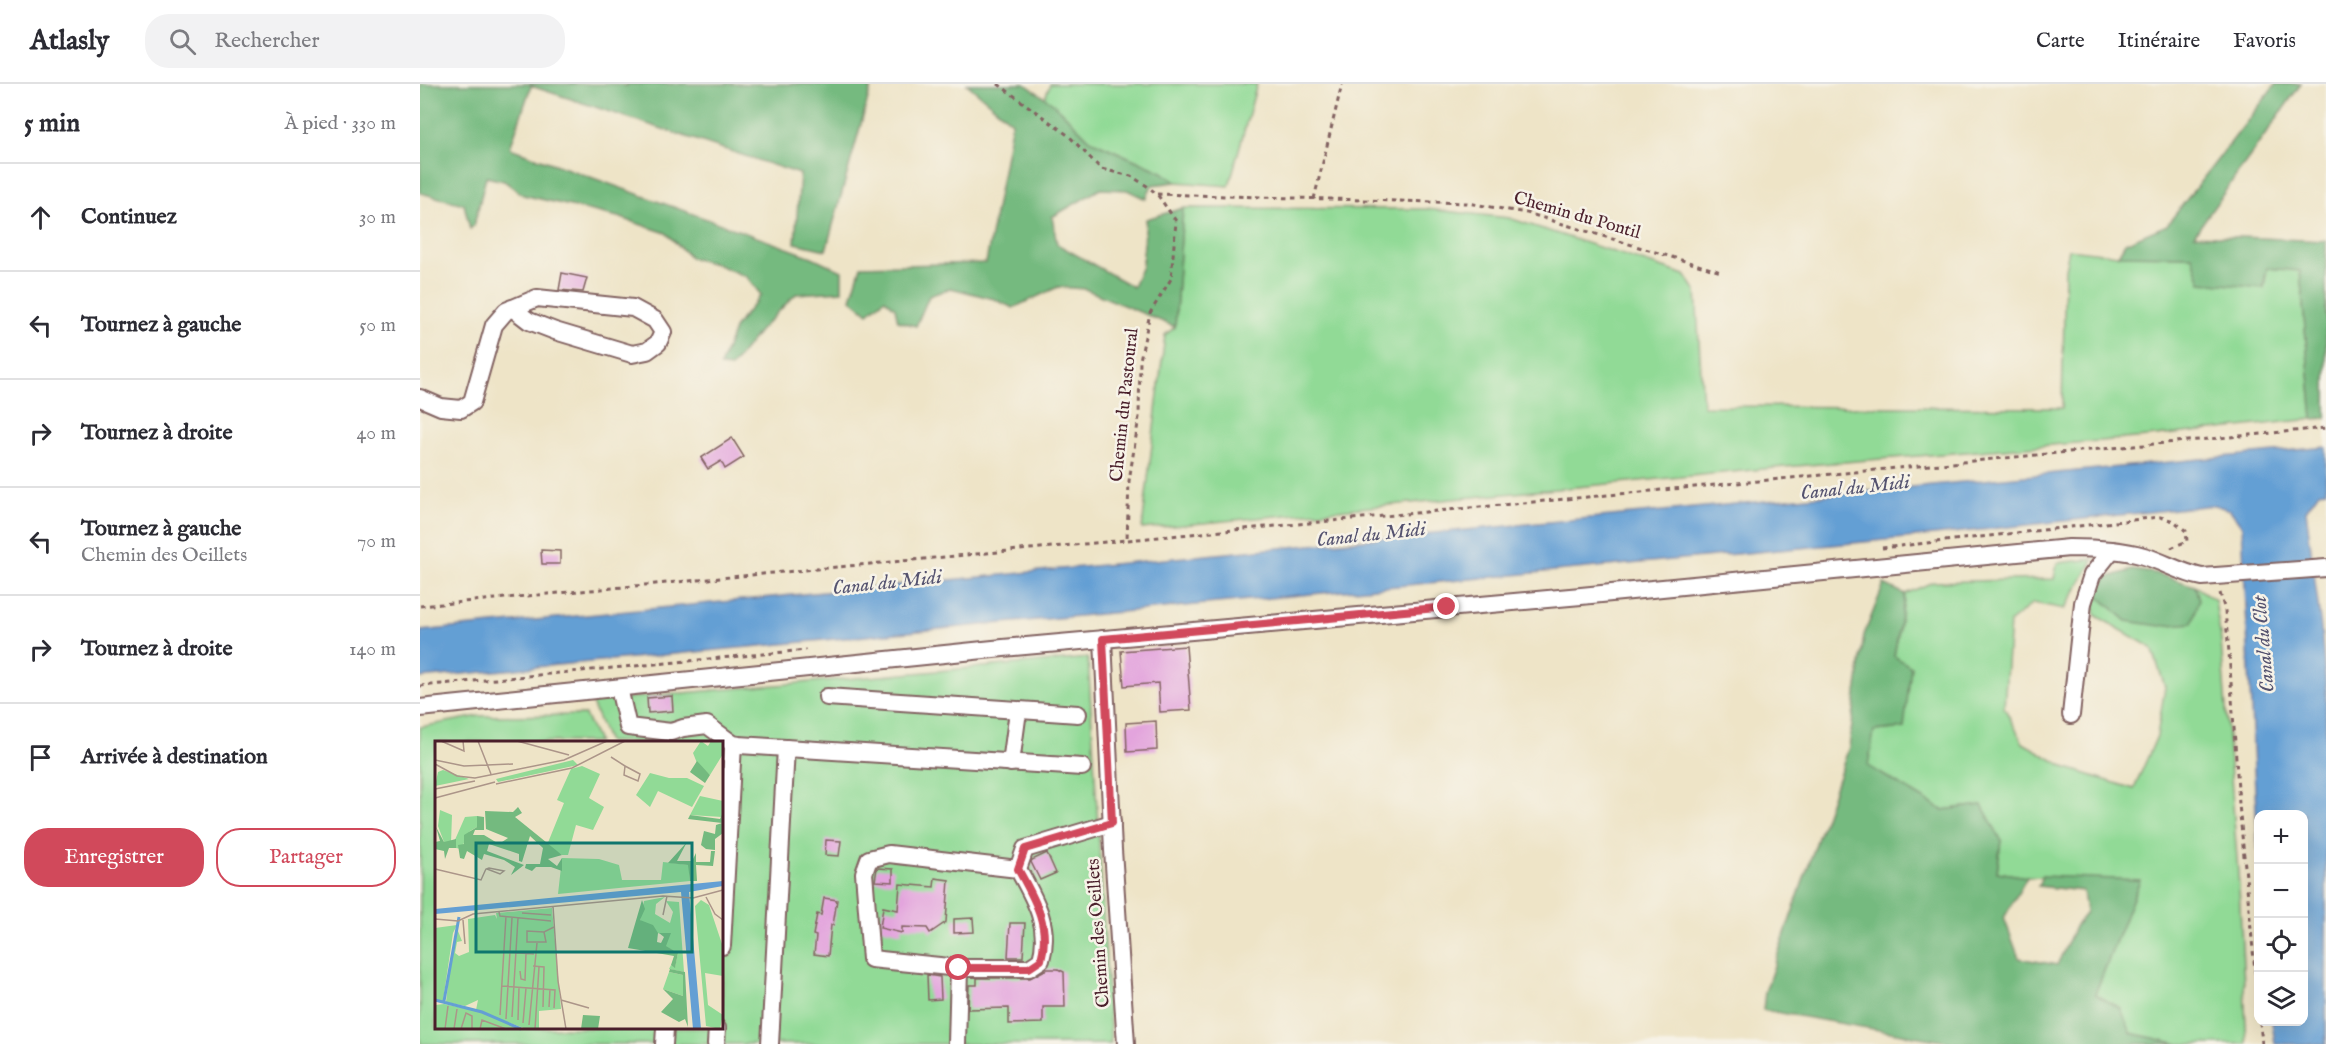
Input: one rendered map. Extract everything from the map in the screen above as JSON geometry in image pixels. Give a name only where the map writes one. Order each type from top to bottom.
[{"type":"street","points":[[420,398],[441,408],[461,410],[472,402],[494,324],[506,311],[512,308],[537,298],[633,308],[655,320],[663,332],[658,344],[647,351],[632,354],[529,321],[512,308]]},
{"type":"street","points":[[420,708],[1103,639],[1581,596],[2041,550],[2069,548],[2112,550],[2142,555],[2190,574],[2220,577],[2326,567]]},
{"type":"street","points":[[2071,715],[2083,603],[2092,575],[2112,550]]},
{"type":"street","name":"Chemin des Oeillets","points":[[1103,639],[1126,1044]]},
{"type":"street","points":[[619,688],[628,728],[683,735],[707,726],[733,744],[1082,766]]},
{"type":"street","points":[[827,698],[1078,714]]},
{"type":"street","points":[[1011,763],[1018,711]]},
{"type":"street","points":[[723,928],[733,744]]},
{"type":"street","points":[[770,1044],[786,748]]},
{"type":"street","points":[[1018,869],[889,854],[869,859],[864,873],[871,958],[959,968],[1029,968],[1041,960],[1044,950],[1040,910],[1018,869],[1025,849],[1112,823]]},
{"type":"street","points":[[957,1044],[959,968]]},
{"type":"street","points":[[664,1044],[665,1029]]},
{"type":"street","points":[[716,1044],[717,1029]]},
{"type":"path","name":"Chemin du Pastoural","points":[[998,84],[1069,136],[1101,169],[1131,176],[1157,194],[1176,221],[1171,279],[1150,314],[1140,360],[1139,417],[1129,481],[1127,540]]},
{"type":"path","points":[[1314,199],[1342,84]]},
{"type":"path","name":"Chemin du Pontil","points":[[1157,194],[1467,203],[1527,213],[1721,272]]},
{"type":"path","points":[[420,606],[2326,428]]},
{"type":"path","points":[[2220,577],[2256,972]]},
{"type":"path","points":[[2260,1026],[2262,1044]]},
{"type":"green space","points":[[420,84],[617,84],[627,86],[627,84],[872,84],[826,250],[795,243],[800,174],[531,86],[510,148],[812,257],[842,271],[842,291],[796,294],[760,330],[731,367],[720,366],[735,327],[761,295],[747,277],[716,264],[691,258],[666,233],[618,217],[523,195],[504,181],[486,177],[474,225],[470,229],[464,204],[420,193]]},
{"type":"green space","points":[[967,84],[1025,84],[1054,104],[1090,140],[1162,172],[1176,182],[1152,185],[1146,199],[1127,190],[1100,189],[1052,217],[1057,244],[1133,287],[1142,266],[1146,219],[1183,208],[1175,327],[1085,289],[1058,287],[1013,308],[994,299],[951,288],[929,296],[916,326],[898,321],[895,308],[885,299],[868,313],[851,299],[861,266],[986,263],[1012,122]]},
{"type":"green space","points":[[1050,84],[1257,84],[1229,186],[1176,182],[1162,172],[1090,140],[1045,98]]},
{"type":"green space","points":[[2276,84],[2301,84],[2194,235],[2326,241],[2326,418],[2313,419],[2300,271],[2267,268],[2263,288],[2201,282],[2192,256],[2118,255],[2125,243],[2167,225]]},
{"type":"green space","points":[[1183,208],[1426,209],[1509,218],[1685,275],[1696,291],[1703,406],[2062,408],[2065,269],[2069,249],[2118,255],[2192,256],[2264,288],[2267,268],[2300,270],[2313,419],[2147,437],[1784,467],[1142,529],[1165,335],[1175,327]]},
{"type":"green space","points":[[2094,559],[2065,609],[2033,603],[2010,622],[2004,707],[2023,743],[2067,768],[2134,789],[2157,736],[2165,687],[2152,648],[2095,615],[2096,594],[2127,621],[2199,600],[2195,586],[2215,600],[2221,641],[2239,886],[2247,1044],[2179,1044],[2130,1033],[2121,1009],[2095,994],[2140,880],[2027,877],[1997,872],[2001,840],[1982,805],[1942,810],[1867,766],[1874,731],[1904,728],[1894,656],[1905,594],[1933,582],[2054,579],[2057,563]]},
{"type":"green space","points":[[2132,570],[2155,573],[2195,586],[2199,600],[2192,623],[2160,626],[2127,621],[2096,594],[2106,578]]},
{"type":"green space","points":[[1884,584],[1905,594],[1894,656],[1911,667],[1904,728],[1874,731],[1868,766],[1942,810],[1982,805],[2001,840],[1997,872],[2027,877],[2004,918],[2019,958],[2057,965],[2076,925],[2086,913],[2083,891],[2038,886],[2042,876],[2140,880],[2095,994],[2121,1009],[2131,1033],[2179,1044],[1960,1044],[1763,1010],[1765,992],[1849,747],[1864,635]]},
{"type":"green space","points":[[1088,658],[1111,1044],[420,1044],[420,727],[479,716],[585,715],[598,741],[435,741],[435,1029],[723,1029],[723,741],[608,741],[591,701]]},
{"type":"water","name":"Canal du Clot","points":[[2326,447],[2326,491],[2319,492],[2306,510],[2321,628],[2326,689],[2326,1044],[2275,1044],[2273,1026],[2308,1026],[2308,810],[2256,810],[2242,526],[2230,510],[2214,505],[1906,538],[420,678],[420,631]]},
{"type":"building","points":[[562,273],[587,278],[583,292],[559,290]]},
{"type":"building","points":[[732,438],[744,457],[725,469],[721,461],[708,469],[701,458]]},
{"type":"building","points":[[541,550],[560,551],[560,564],[542,564]]},
{"type":"building","points":[[1186,646],[1191,710],[1160,712],[1158,683],[1124,686],[1121,651]]},
{"type":"building","points":[[672,696],[673,711],[648,713],[647,698]]},
{"type":"building","points":[[1156,721],[1157,750],[1127,752],[1126,723]]},
{"type":"building","points":[[826,840],[841,841],[839,856],[825,855]]},
{"type":"building","points":[[1047,853],[1056,873],[1040,880],[1031,862]]},
{"type":"building","points":[[877,868],[893,869],[893,882],[875,881]]},
{"type":"building","points":[[935,878],[949,880],[946,922],[930,933],[927,928],[902,927],[902,933],[880,928],[883,907],[898,910],[900,884],[934,887]]},
{"type":"building","points":[[824,898],[837,900],[833,925],[831,925],[828,956],[814,954],[816,936],[813,935],[817,914],[821,915]]},
{"type":"building","points":[[973,918],[974,932],[954,933],[954,919]]},
{"type":"building","points":[[1010,923],[1025,923],[1023,957],[1008,957]]},
{"type":"building","points":[[1047,969],[1058,969],[1064,972],[1065,1007],[1043,1007],[1043,1023],[1009,1024],[1009,1008],[968,1009],[969,985],[977,985],[977,978],[1030,978]]},
{"type":"building","points":[[927,975],[940,977],[941,999],[928,1000]]},
{"type":"route","points":[[959,968],[1029,968],[1041,960],[1044,950],[1040,910],[1018,869],[1025,849],[1112,823],[1103,639],[1447,607]]},
{"type":"water label","name":"Canal du Midi","points":[[1855,488]]},
{"type":"water label","name":"Canal du Midi","points":[[1371,535]]},
{"type":"water label","name":"Canal du Midi","points":[[887,583]]}]
